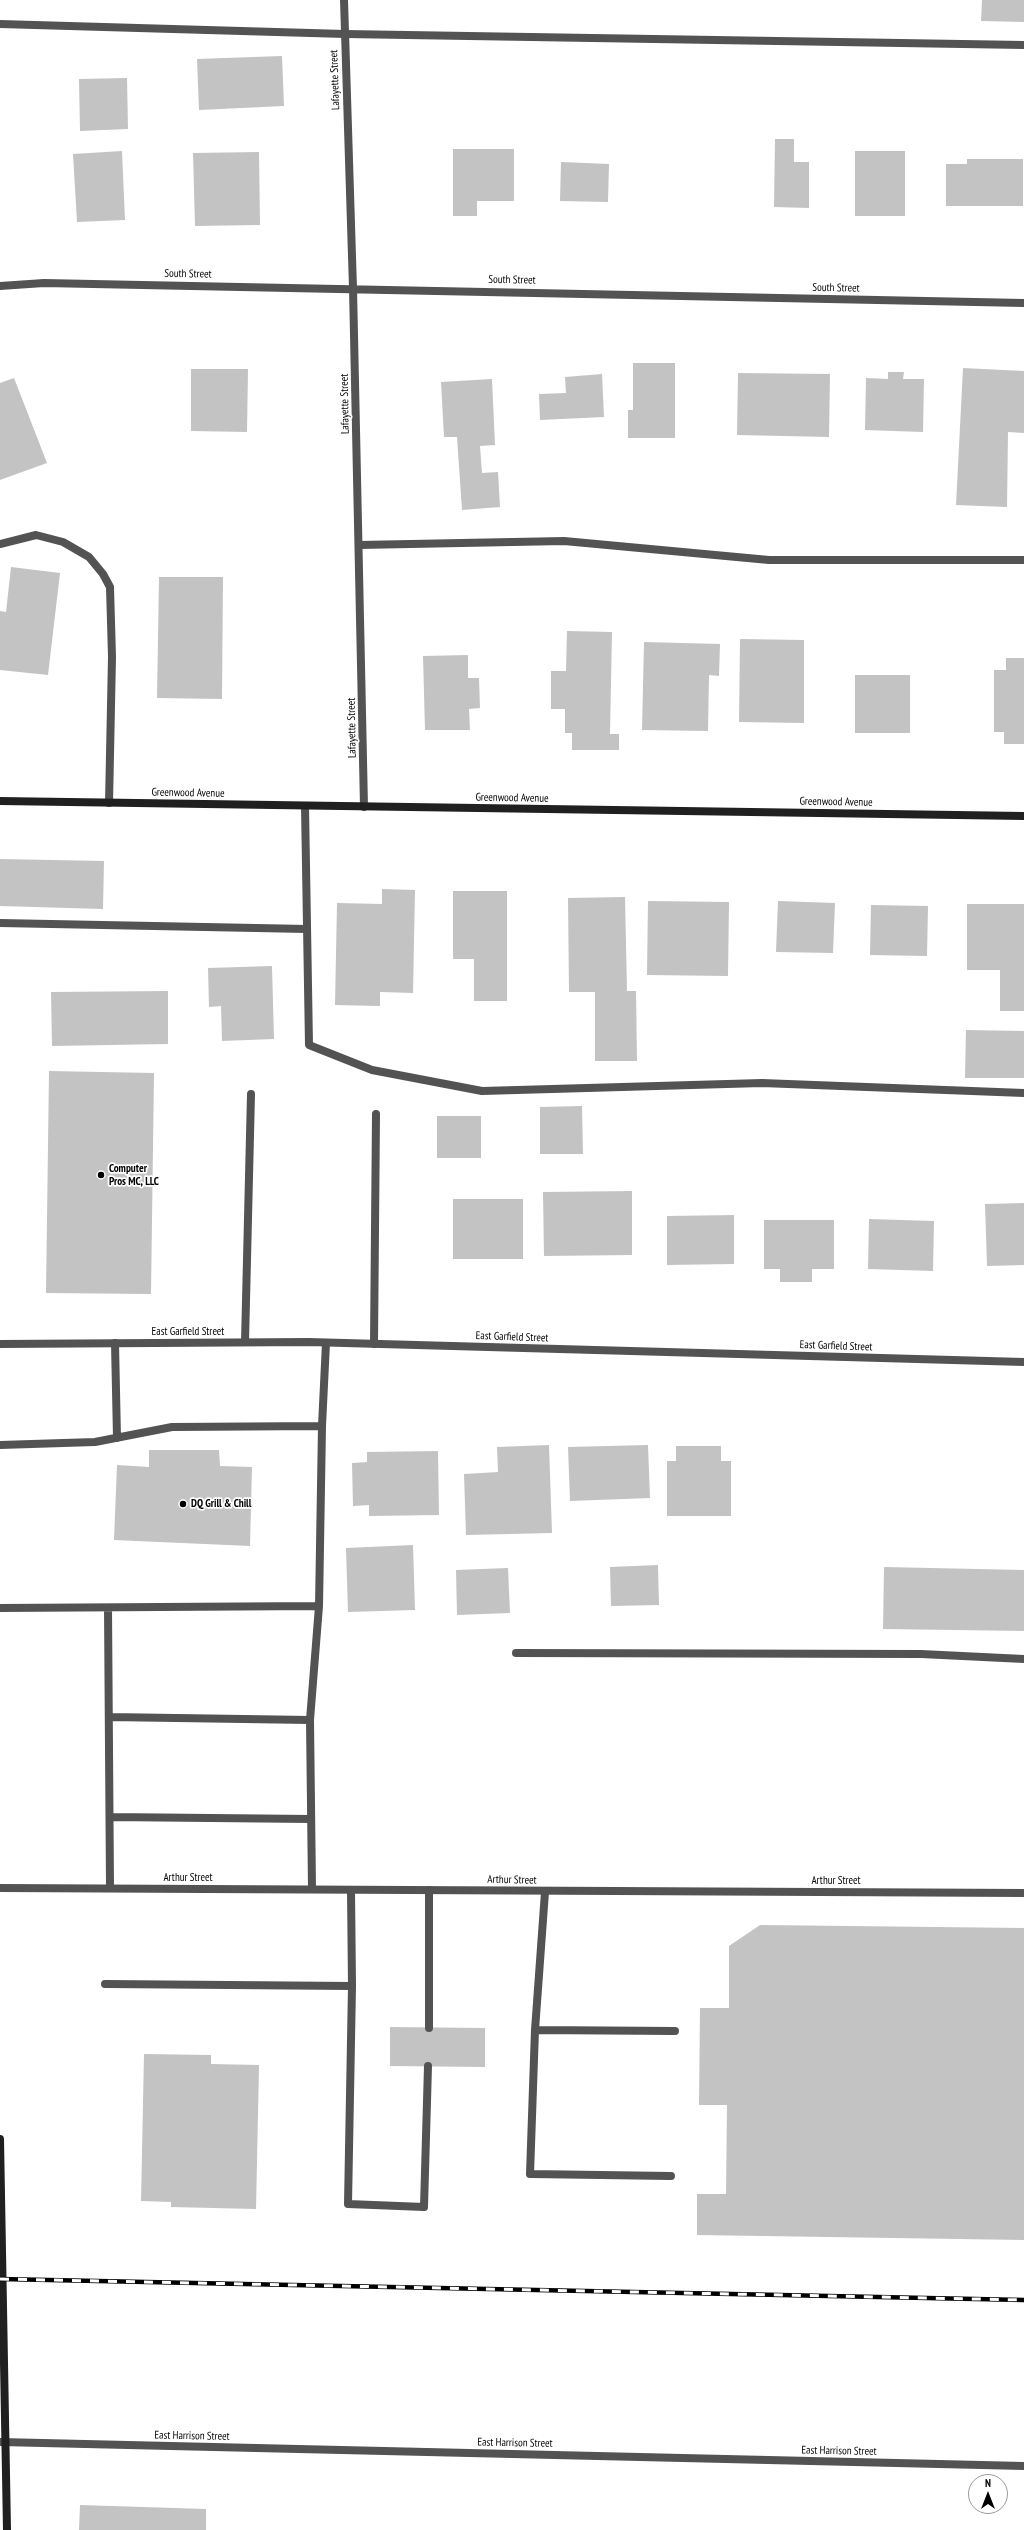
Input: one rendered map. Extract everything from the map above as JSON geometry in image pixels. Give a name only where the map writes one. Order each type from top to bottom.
[{"type":"street","name":"Lafayette Street","points":[[344,0],[353,288],[364,807]]},
{"type":"street","points":[[0,24],[345,34],[1024,45]]},
{"type":"street","name":"South Street","points":[[0,286],[44,283],[353,288],[1024,303]]},
{"type":"street","points":[[0,544],[36,535],[63,542],[89,558],[103,574],[110,588],[112,657],[109,803]]},
{"type":"street","points":[[359,545],[564,541],[769,560],[1024,560]]},
{"type":"street","name":"Greenwood Avenue","points":[[0,801],[1024,816]]},
{"type":"street","points":[[305,806],[309,1045],[372,1070],[482,1091],[762,1083],[1024,1093]]},
{"type":"street","points":[[0,923],[307,929]]},
{"type":"street","points":[[245,1342],[251,1094]]},
{"type":"street","points":[[374,1344],[376,1114]]},
{"type":"street","name":"East Garfield Street","points":[[0,1344],[245,1342],[326,1343],[1024,1362]]},
{"type":"street","points":[[115,1343],[117,1438]]},
{"type":"street","points":[[312,1889],[310,1720],[319,1606],[322,1426],[326,1343]]},
{"type":"street","points":[[0,1445],[95,1442],[172,1427],[322,1426]]},
{"type":"street","points":[[0,1608],[319,1606]]},
{"type":"street","points":[[108,1608],[110,1888]]},
{"type":"street","points":[[516,1653],[921,1654],[1024,1659]]},
{"type":"street","points":[[109,1717],[310,1720]]},
{"type":"street","points":[[110,1817],[311,1819]]},
{"type":"street","name":"Arthur Street","points":[[0,1888],[312,1889],[545,1892],[1024,1893]]},
{"type":"street","points":[[351,1890],[352,1986],[348,2204],[424,2207],[428,2066]]},
{"type":"street","points":[[428,2028],[429,1890]]},
{"type":"street","points":[[545,1892],[535,2030],[530,2174],[671,2176]]},
{"type":"street","points":[[106,1984],[352,1986]]},
{"type":"street","points":[[535,2030],[675,2032]]},
{"type":"street","points":[[0,2139],[3,2442],[7,2530]]},
{"type":"street","name":"East Harrison Street","points":[[3,2442],[1024,2466]]},
{"type":"building","points":[[982,0],[1024,0],[1024,22],[981,21]]},
{"type":"building","points":[[282,56],[284,106],[199,110],[197,59]]},
{"type":"building","points":[[127,78],[128,129],[80,131],[79,79]]},
{"type":"building","points":[[775,139],[794,139],[794,162],[809,162],[809,208],[774,207]]},
{"type":"building","points":[[453,149],[514,149],[514,201],[477,201],[477,216],[453,216]]},
{"type":"building","points":[[122,151],[125,220],[77,222],[73,154]]},
{"type":"building","points":[[855,151],[905,151],[905,216],[855,216]]},
{"type":"building","points":[[259,152],[260,225],[195,226],[193,153]]},
{"type":"building","points":[[967,159],[1023,159],[1023,206],[946,206],[946,164],[967,164]]},
{"type":"building","points":[[561,162],[609,164],[608,202],[560,201]]},
{"type":"building","points":[[633,363],[675,363],[675,438],[628,438],[628,410],[633,410]]},
{"type":"building","points":[[963,368],[1024,371],[1024,433],[1008,432],[1007,507],[956,505]]},
{"type":"building","points":[[191,369],[248,369],[247,432],[191,431]]},
{"type":"building","points":[[888,372],[904,372],[903,379],[924,379],[923,432],[865,430],[866,378],[888,379]]},
{"type":"building","points":[[738,373],[830,374],[829,437],[737,435]]},
{"type":"building","points":[[602,374],[604,417],[540,420],[539,394],[566,393],[565,377]]},
{"type":"building","points":[[14,378],[47,463],[0,480],[0,383]]},
{"type":"building","points":[[492,379],[495,445],[480,446],[482,473],[498,472],[500,507],[462,510],[457,437],[444,437],[441,382]]},
{"type":"building","points":[[11,567],[60,573],[48,675],[0,670],[0,611],[6,612]]},
{"type":"building","points":[[159,577],[223,577],[222,699],[157,698]]},
{"type":"building","points":[[567,631],[612,632],[610,734],[619,734],[619,750],[572,750],[572,733],[565,733],[565,709],[551,709],[551,671],[566,671]]},
{"type":"building","points":[[740,639],[804,640],[804,723],[739,722]]},
{"type":"building","points":[[644,642],[720,644],[719,676],[709,675],[708,731],[642,730]]},
{"type":"building","points":[[468,655],[468,678],[479,678],[480,708],[469,709],[470,730],[425,730],[423,656]]},
{"type":"building","points":[[1006,658],[1024,658],[1024,744],[1004,744],[1004,732],[994,732],[994,670],[1006,670]]},
{"type":"building","points":[[855,675],[910,675],[910,733],[855,733]]},
{"type":"building","points":[[0,859],[104,861],[103,909],[0,906]]},
{"type":"building","points":[[382,889],[415,890],[413,993],[380,992],[380,1006],[335,1005],[337,903],[382,904]]},
{"type":"building","points":[[453,891],[507,891],[507,1001],[474,1001],[474,959],[453,959]]},
{"type":"building","points":[[625,897],[627,991],[636,991],[637,1061],[595,1061],[595,992],[569,992],[568,898]]},
{"type":"building","points":[[648,901],[729,902],[728,976],[647,975]]},
{"type":"building","points":[[778,901],[835,903],[833,953],[776,952]]},
{"type":"building","points":[[967,904],[1024,904],[1024,1011],[1000,1011],[1000,970],[967,970]]},
{"type":"building","points":[[871,905],[928,906],[927,956],[870,955]]},
{"type":"building","points":[[272,966],[274,1039],[222,1041],[221,1006],[209,1007],[208,968]]},
{"type":"building","points":[[168,991],[168,1044],[52,1046],[51,992]]},
{"type":"building","points":[[966,1030],[1024,1031],[1024,1078],[965,1078]]},
{"type":"building","points":[[49,1071],[154,1073],[151,1294],[46,1293]]},
{"type":"building","points":[[582,1106],[583,1154],[540,1154],[540,1107]]},
{"type":"building","points":[[437,1116],[481,1116],[481,1158],[437,1158]]},
{"type":"building","points":[[632,1191],[632,1255],[544,1256],[543,1192]]},
{"type":"building","points":[[453,1199],[523,1199],[523,1259],[453,1259]]},
{"type":"building","points":[[1024,1203],[1024,1265],[987,1266],[985,1204]]},
{"type":"building","points":[[734,1215],[734,1264],[667,1265],[667,1216]]},
{"type":"building","points":[[869,1219],[934,1221],[933,1271],[868,1269]]},
{"type":"building","points":[[764,1220],[834,1220],[834,1269],[812,1269],[812,1282],[780,1282],[780,1269],[764,1269]]},
{"type":"building","points":[[549,1445],[552,1533],[466,1535],[464,1474],[498,1472],[497,1447]]},
{"type":"building","points":[[648,1445],[650,1498],[570,1501],[568,1447]]},
{"type":"building","points":[[676,1446],[721,1446],[721,1461],[731,1461],[731,1516],[667,1516],[667,1461],[676,1461]]},
{"type":"building","name":"DQ Grill & Chill","points":[[149,1450],[219,1450],[220,1466],[252,1467],[250,1546],[114,1540],[117,1465],[149,1467]]},
{"type":"building","points":[[438,1451],[439,1515],[369,1516],[369,1505],[353,1506],[352,1463],[367,1462],[367,1452]]},
{"type":"building","points":[[413,1545],[415,1610],[348,1612],[346,1548]]},
{"type":"building","points":[[658,1565],[659,1605],[611,1606],[610,1567]]},
{"type":"building","points":[[884,1567],[1024,1570],[1024,1631],[883,1629]]},
{"type":"building","points":[[508,1568],[510,1613],[457,1615],[456,1570]]},
{"type":"building","points":[[760,1925],[1024,1928],[1024,2240],[697,2235],[697,2194],[726,2194],[727,2105],[699,2105],[700,2008],[729,2008],[729,1946]]},
{"type":"building","points":[[390,2027],[485,2028],[485,2067],[390,2066]]},
{"type":"building","points":[[144,2054],[211,2055],[211,2064],[259,2065],[256,2209],[171,2207],[171,2202],[141,2201]]},
{"type":"building","points":[[80,2505],[206,2509],[206,2530],[79,2530]]},
{"type":"railway","points":[[0,2279],[1024,2300]]},
{"type":"place","name":"Computer Pros MC, LLC","points":[[101,1175]]},
{"type":"place","name":"DQ Grill & Chill","points":[[183,1504]]}]
